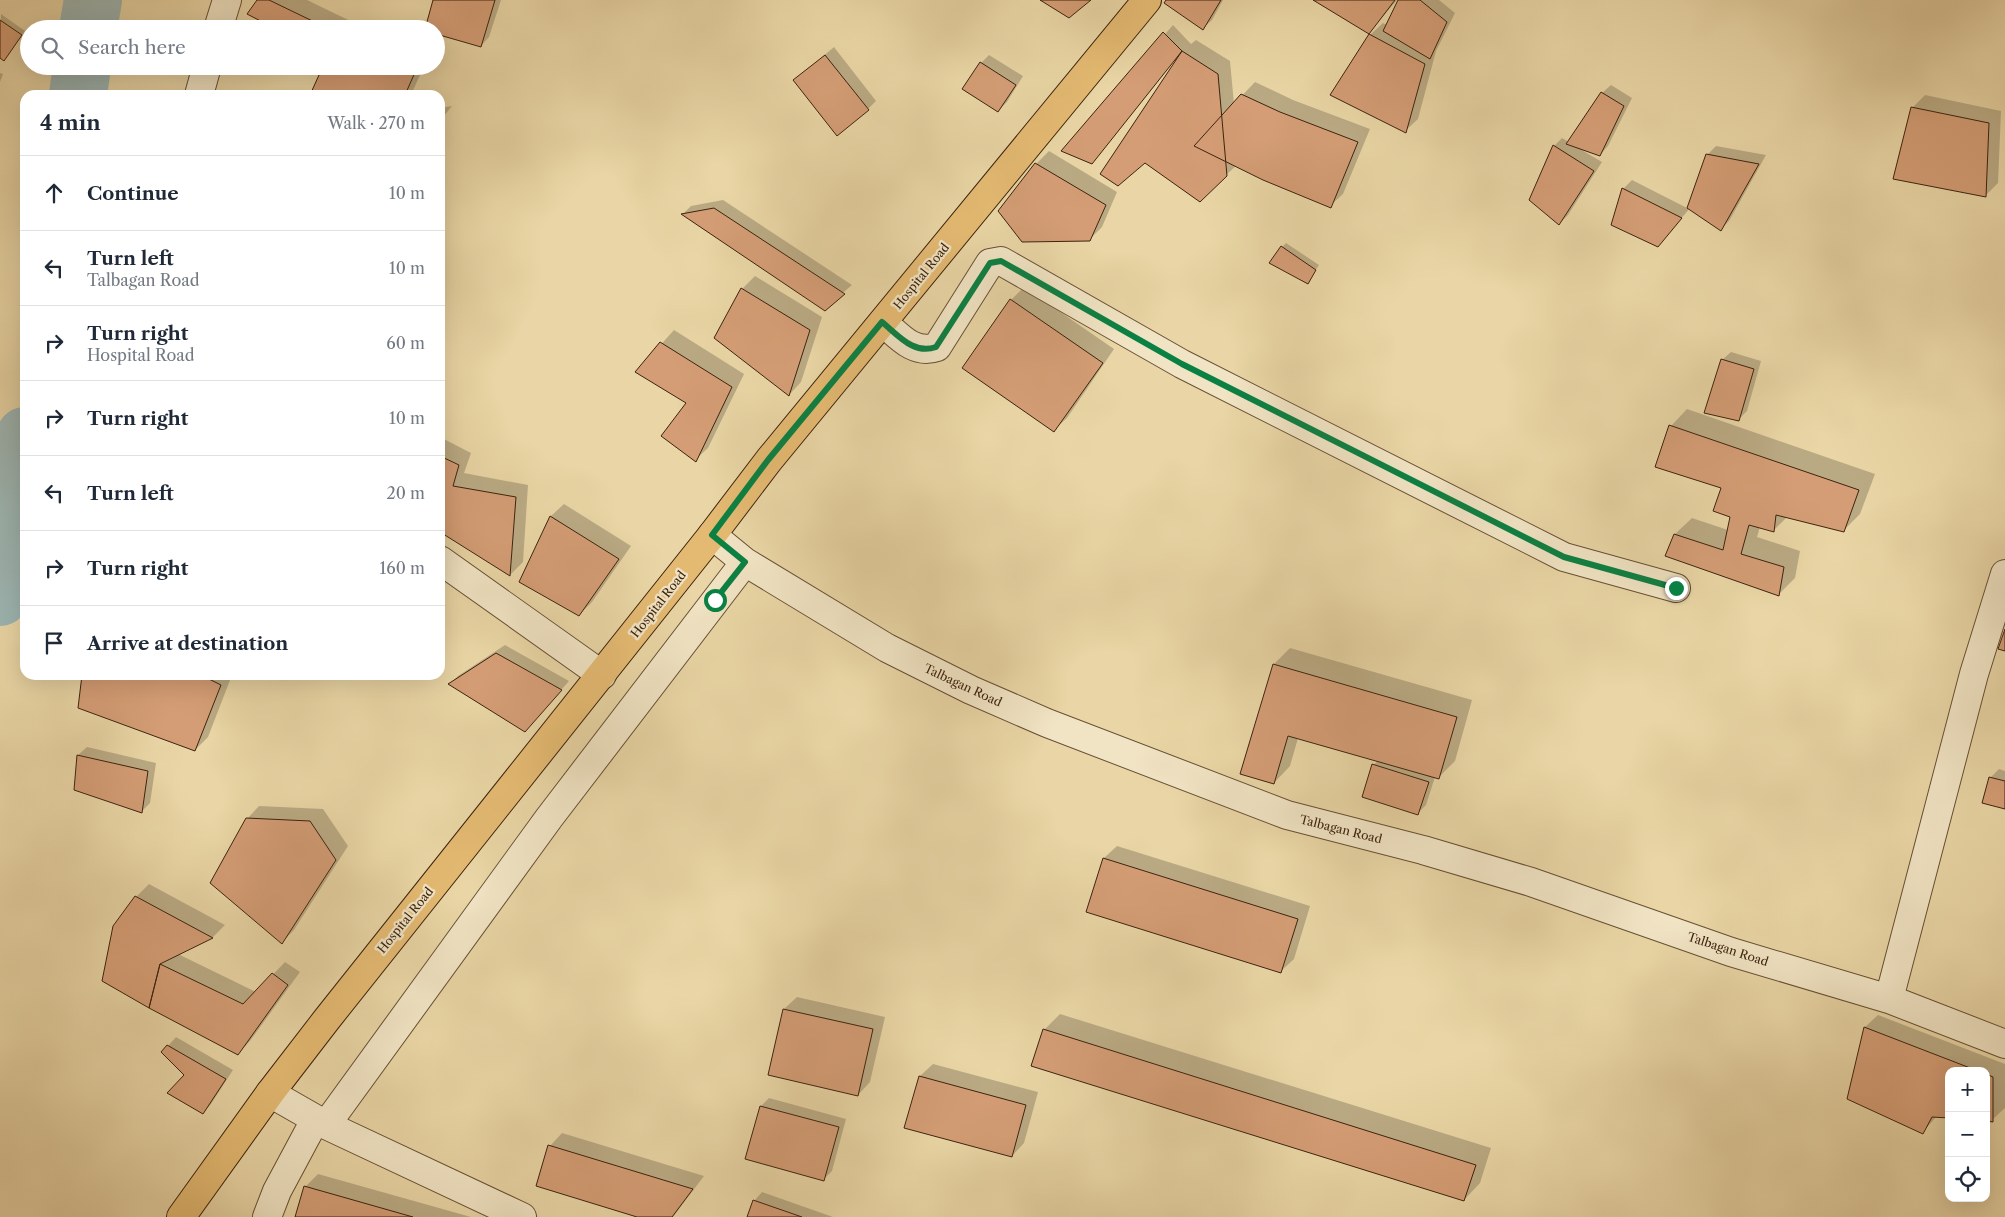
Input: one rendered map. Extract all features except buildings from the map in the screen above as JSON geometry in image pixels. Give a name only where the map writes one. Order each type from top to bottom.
[{"type":"main road","name":"Hospital Road","points":[[181,1217],[270,1092],[396,930],[602,675],[712,535],[768,460],[1147,0]]},
{"type":"street","points":[[221,20],[227,0]]},
{"type":"street","points":[[200,90],[205,75]]},
{"type":"street","points":[[882,322],[914,348],[926,350],[936,347],[990,263],[1001,261],[1182,364],[1564,557],[1676,588]]},
{"type":"street","name":"Talbagan Road","points":[[712,535],[745,562],[887,648],[971,690],[1047,723],[1287,815],[1422,850],[1522,879],[1731,952],[1889,999],[2005,1044]]},
{"type":"street","points":[[267,1217],[277,1191],[320,1122],[745,562]]},
{"type":"street","points":[[445,564],[602,675]]},
{"type":"street","points":[[1889,999],[1969,693],[2005,574]]},
{"type":"street","points":[[270,1092],[320,1122],[522,1217]]},
{"type":"waterway","points":[[90,20],[93,0]]},
{"type":"waterway","points":[[79,90],[81,75]]},
{"type":"waterway","points":[[0,597],[20,468]]},
{"type":"route","points":[[715,600],[745,562],[712,535],[768,460],[882,322],[914,348],[926,350],[936,347],[990,263],[1001,261],[1182,364],[1564,557],[1676,588]]}]
